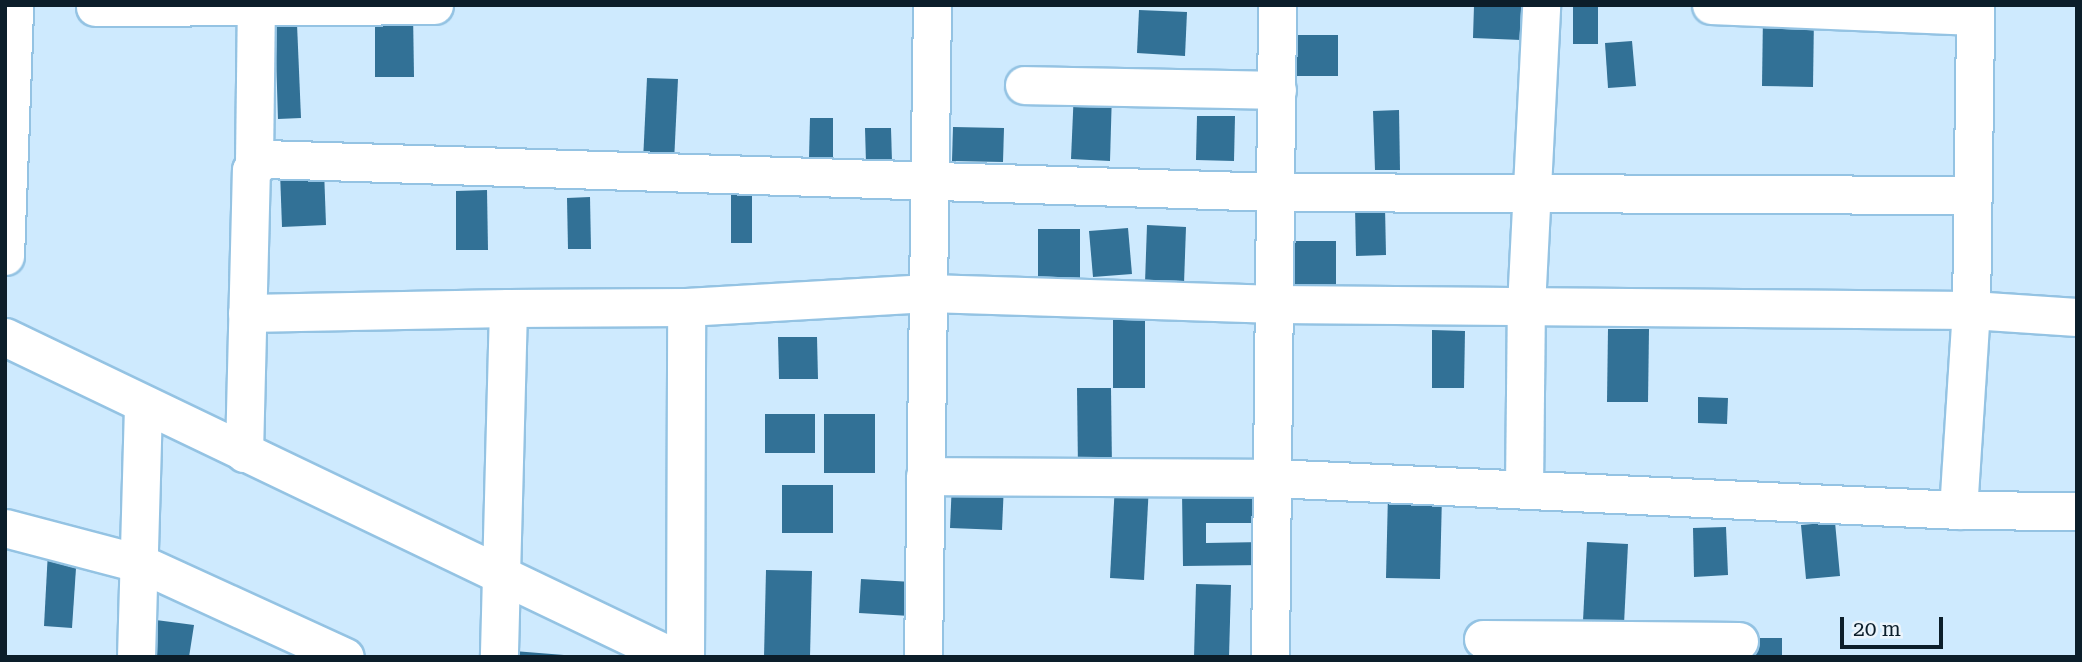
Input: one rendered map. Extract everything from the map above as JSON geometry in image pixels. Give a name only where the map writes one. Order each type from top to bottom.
[{"type":"street","points":[[5,256],[14,5]]},
{"type":"street","points":[[94,7],[434,5]]},
{"type":"street","points":[[923,657],[932,5]]},
{"type":"street","points":[[1270,657],[1277,304],[1277,5]]},
{"type":"street","points":[[1524,489],[1526,306],[1541,5]]},
{"type":"street","points":[[1710,5],[1975,11],[1971,310],[1958,510]]},
{"type":"street","points":[[244,453],[254,162],[256,8]]},
{"type":"street","points":[[1024,85],[1277,90]]},
{"type":"street","points":[[254,162],[264,159],[1277,192],[1973,195]]},
{"type":"street","points":[[247,313],[686,307],[928,293],[1277,304],[1971,310],[2077,317]]},
{"type":"street","points":[[685,657],[686,307]]},
{"type":"street","points":[[499,657],[508,308]]},
{"type":"street","points":[[5,337],[502,579],[673,657]]},
{"type":"street","points":[[136,657],[142,564],[143,404]]},
{"type":"street","points":[[925,476],[1273,478],[1958,510],[2077,511]]},
{"type":"street","points":[[5,528],[142,564],[345,657]]},
{"type":"street","points":[[1483,639],[1628,648],[1739,641]]},
{"type":"building","points":[[1474,5],[1523,5],[1521,40],[1473,38]]},
{"type":"building","points":[[1573,5],[1598,5],[1598,44],[1573,44]]},
{"type":"building","points":[[1139,10],[1187,12],[1185,56],[1137,53]]},
{"type":"building","points":[[413,12],[414,77],[375,77],[375,13]]},
{"type":"building","points":[[1763,15],[1814,15],[1813,87],[1762,86]]},
{"type":"building","points":[[297,24],[301,118],[278,119],[275,25]]},
{"type":"building","points":[[1290,35],[1338,35],[1338,76],[1290,76]]},
{"type":"building","points":[[1632,41],[1636,86],[1608,88],[1605,43]]},
{"type":"building","points":[[647,78],[678,79],[674,162],[643,161]]},
{"type":"building","points":[[1074,90],[1112,92],[1110,161],[1071,159]]},
{"type":"building","points":[[1399,110],[1400,170],[1375,170],[1373,111]]},
{"type":"building","points":[[1197,116],[1235,116],[1234,161],[1196,160]]},
{"type":"building","points":[[810,118],[833,118],[833,158],[809,158]]},
{"type":"building","points":[[953,127],[1004,128],[1003,162],[952,161]]},
{"type":"building","points":[[865,128],[891,128],[892,162],[866,163]]},
{"type":"building","points":[[324,170],[326,225],[282,227],[280,172]]},
{"type":"building","points":[[487,190],[488,250],[456,250],[456,191]]},
{"type":"building","points":[[731,195],[752,195],[752,243],[731,243]]},
{"type":"building","points":[[590,197],[591,249],[568,249],[567,198]]},
{"type":"building","points":[[1355,207],[1385,207],[1386,255],[1356,256]]},
{"type":"building","points":[[1147,225],[1186,227],[1184,284],[1145,283]]},
{"type":"building","points":[[1128,228],[1132,274],[1093,277],[1089,231]]},
{"type":"building","points":[[1038,229],[1080,229],[1080,284],[1038,284]]},
{"type":"building","points":[[1292,241],[1336,241],[1336,291],[1292,291]]},
{"type":"building","points":[[1113,300],[1145,300],[1145,388],[1113,388]]},
{"type":"building","points":[[1608,329],[1649,329],[1648,402],[1607,402]]},
{"type":"building","points":[[1432,330],[1465,331],[1464,388],[1432,388]]},
{"type":"building","points":[[778,337],[817,337],[818,379],[779,379]]},
{"type":"building","points":[[1077,388],[1111,388],[1112,469],[1078,469]]},
{"type":"building","points":[[1698,397],[1728,398],[1727,424],[1698,423]]},
{"type":"building","points":[[765,414],[815,414],[815,453],[765,453]]},
{"type":"building","points":[[824,414],[875,414],[875,473],[824,473]]},
{"type":"building","points":[[952,482],[1004,484],[1002,530],[950,528]]},
{"type":"building","points":[[1115,484],[1149,485],[1144,580],[1110,578]]},
{"type":"building","points":[[782,485],[833,485],[833,533],[782,533]]},
{"type":"building","points":[[1267,490],[1268,523],[1206,523],[1206,543],[1263,542],[1264,565],[1183,566],[1182,492]]},
{"type":"building","points":[[1388,494],[1442,495],[1440,579],[1386,578]]},
{"type":"building","points":[[1835,522],[1840,576],[1806,579],[1801,525]]},
{"type":"building","points":[[1726,527],[1728,575],[1694,577],[1693,528]]},
{"type":"building","points":[[1587,542],[1628,544],[1624,624],[1583,621]]},
{"type":"building","points":[[48,551],[77,553],[72,628],[44,626]]},
{"type":"building","points":[[766,570],[812,571],[810,657],[764,657]]},
{"type":"building","points":[[861,579],[912,582],[910,616],[859,613]]},
{"type":"building","points":[[1196,584],[1231,585],[1229,657],[1194,657]]},
{"type":"building","points":[[156,620],[194,625],[189,657],[151,657]]},
{"type":"building","points":[[1751,638],[1782,638],[1782,657],[1750,657]]},
{"type":"building","points":[[514,651],[564,655],[564,657],[513,657]]}]
